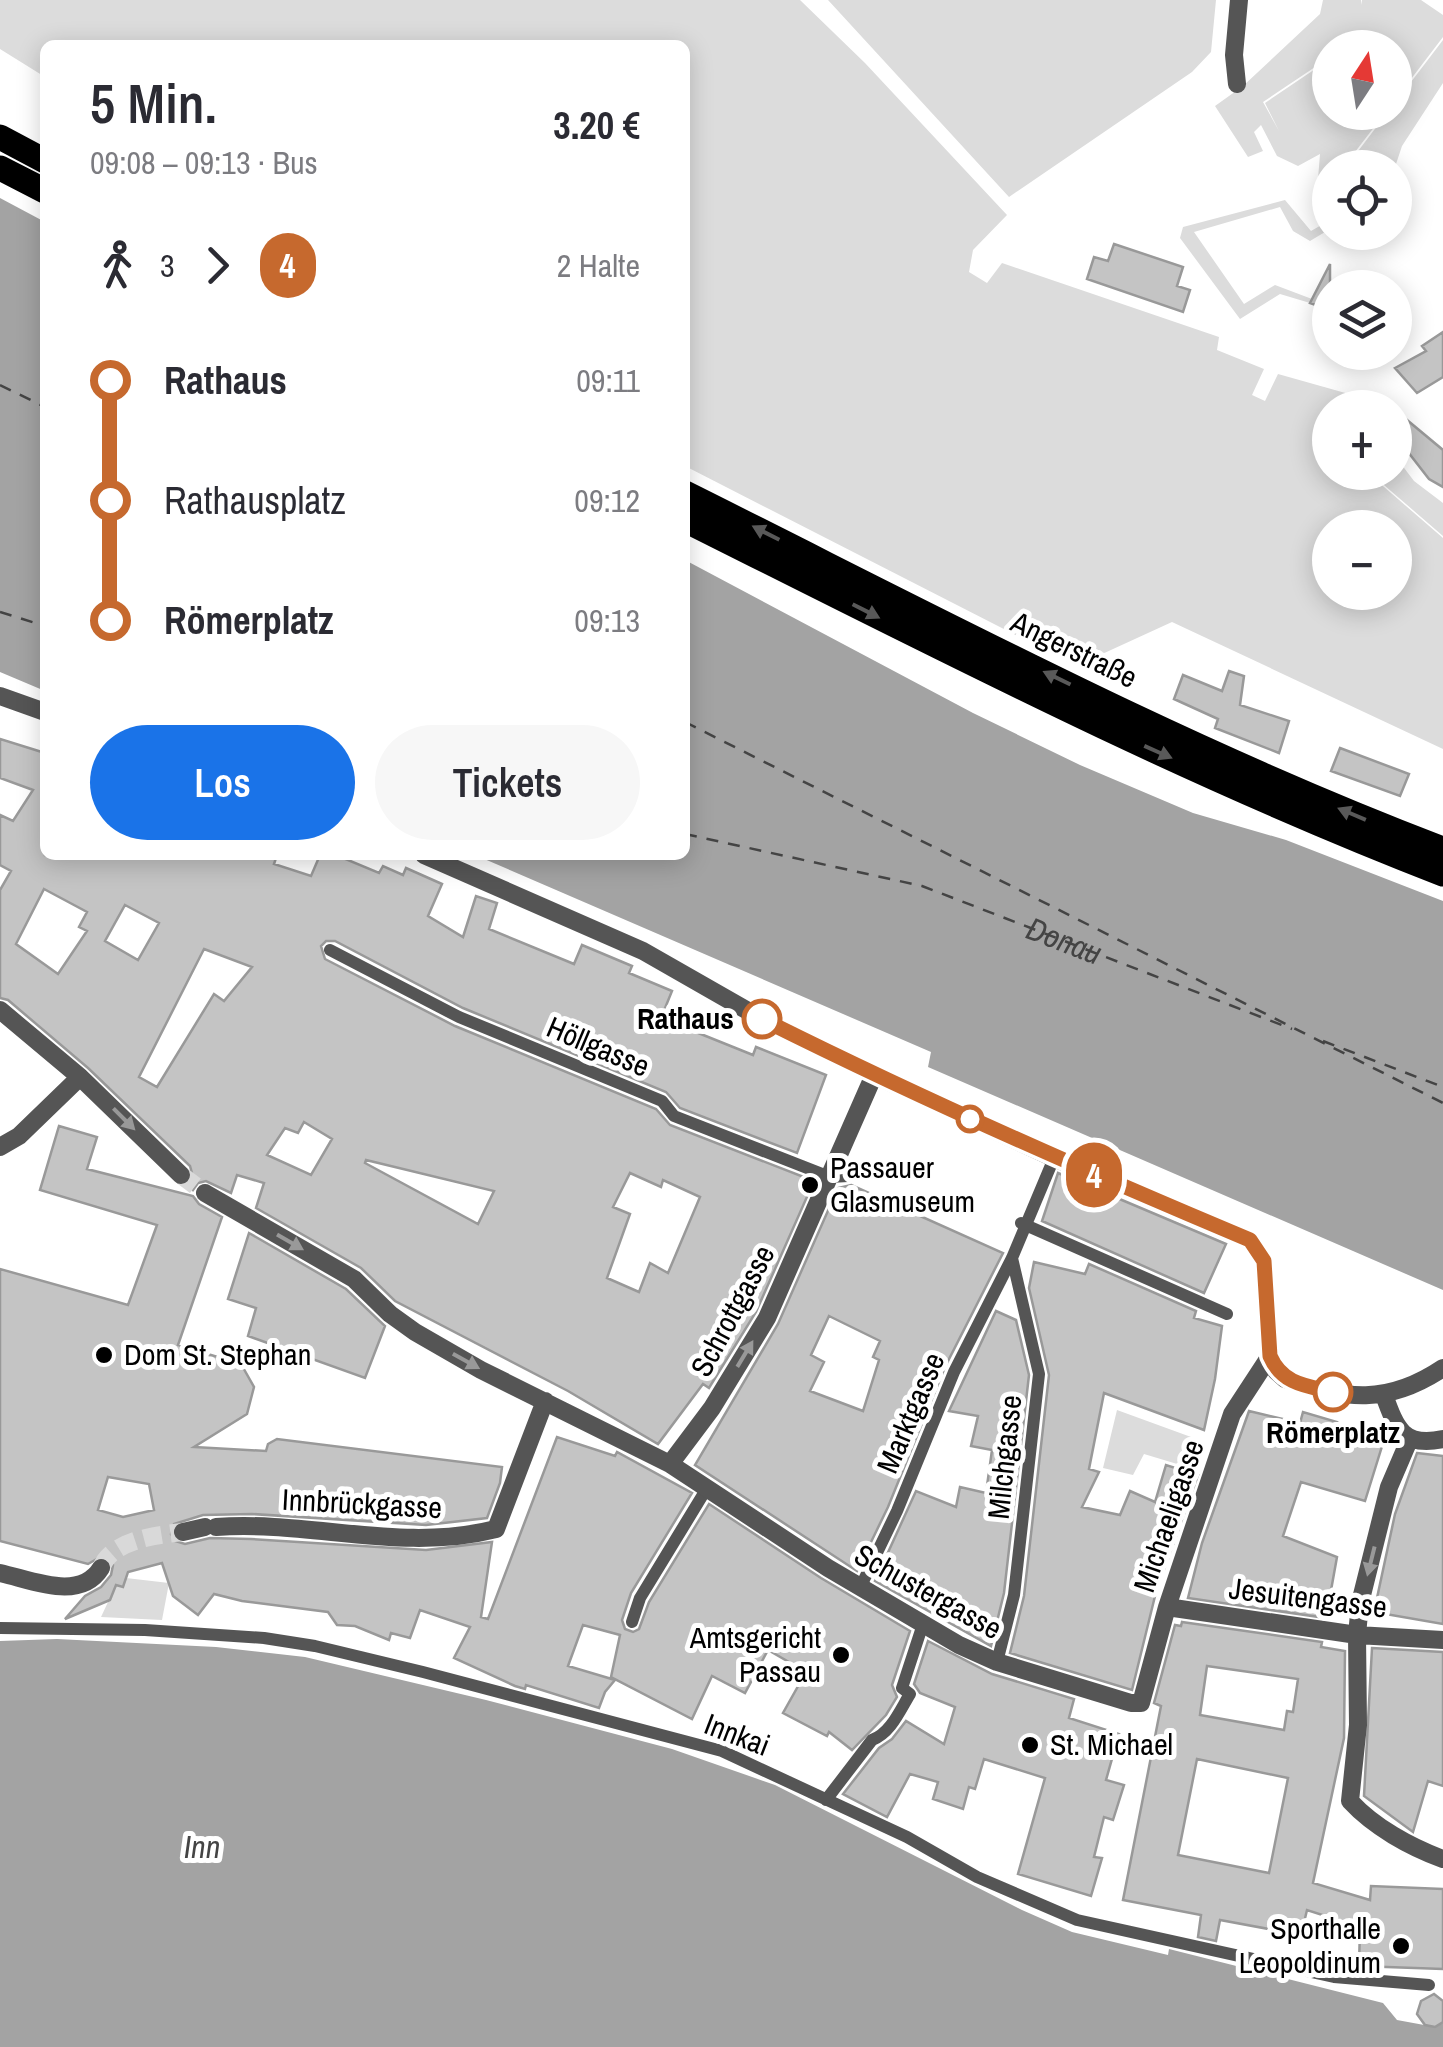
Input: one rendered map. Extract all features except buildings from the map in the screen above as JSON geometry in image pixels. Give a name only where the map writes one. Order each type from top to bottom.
[{"type":"main road","points":[[0,137],[40,158]]},
{"type":"main road","points":[[0,168],[40,188]]},
{"type":"main road","name":"Angerstraße","points":[[690,495],[1069,684],[1354,815],[1443,849]]},
{"type":"main road","name":"Angerstraße","points":[[690,523],[1080,718],[1344,835],[1443,874]]},
{"type":"street","points":[[1237,84],[1234,55],[1239,0]]},
{"type":"street","points":[[0,696],[40,710]]},
{"type":"street","points":[[435,860],[643,951],[762,1019],[874,1075],[1054,1158],[1250,1240],[1264,1261],[1270,1356],[1276,1371],[1285,1379],[1363,1397],[1419,1384],[1443,1368]]},
{"type":"street","name":"Höllgasse","points":[[330,950],[459,1017],[662,1100],[674,1116],[839,1176]]},
{"type":"street","points":[[0,1010],[80,1077],[173,1169]]},
{"type":"street","name":"Schrottgasse","points":[[670,1464],[712,1408],[767,1318],[839,1176],[874,1075]]},
{"type":"street","points":[[0,1146],[20,1136],[80,1077]]},
{"type":"street","name":"Marktgasse","points":[[860,1588],[897,1511],[954,1372],[1012,1258],[1022,1223],[1054,1158]]},
{"type":"street","name":"Schustergasse","points":[[206,1193],[354,1279],[390,1314],[448,1351],[670,1464],[860,1588],[923,1624],[997,1662],[1131,1704],[1141,1703]]},
{"type":"street","points":[[1022,1223],[1227,1314]]},
{"type":"street","name":"Milchgasse","points":[[997,1662],[1014,1595],[1040,1374],[1012,1258]]},
{"type":"street","name":"Michaeligasse","points":[[1141,1703],[1167,1607],[1232,1414],[1270,1356]]},
{"type":"street","points":[[1384,1395],[1398,1430],[1423,1442],[1443,1439]]},
{"type":"street","name":"Innbrückgasse","points":[[184,1532],[247,1526],[419,1540],[496,1528],[545,1401]]},
{"type":"street","points":[[1410,1438],[1389,1488],[1360,1602],[1358,1725],[1350,1801],[1365,1818],[1423,1852],[1443,1858]]},
{"type":"street","points":[[632,1622],[640,1598],[707,1488]]},
{"type":"street","points":[[0,1572],[53,1585],[80,1587],[93,1580],[101,1568]]},
{"type":"street","name":"Jesuitengasse","points":[[1167,1607],[1357,1635],[1443,1640]]},
{"type":"street","points":[[826,1800],[872,1740],[880,1738],[892,1724],[910,1694],[902,1688],[923,1624]]},
{"type":"street","name":"Innkai","points":[[0,1628],[145,1630],[264,1638],[423,1672],[722,1752],[906,1837],[977,1876],[1077,1920],[1334,1977],[1436,1985]]},
{"type":"shaded area","points":[[0,0],[800,0],[865,63],[1007,215],[973,250],[969,272],[987,283],[1002,263],[1219,337],[1217,350],[1264,369],[1252,395],[1265,401],[1278,374],[1335,390],[1312,390],[1312,490],[1388,490],[1411,510],[1312,510],[1312,610],[1412,610],[1412,511],[1443,538],[1443,749],[1172,622],[1076,666],[690,469],[690,40],[40,40],[40,74],[0,49]]},
{"type":"shaded area","points":[[828,0],[1216,0],[1211,52],[1192,72],[1009,197]]},
{"type":"shaded area","points":[[1323,0],[1361,0],[1361,5],[1362,0],[1421,0],[1443,15],[1443,37],[1412,78],[1412,30],[1312,30],[1312,69],[1263,102],[1279,131],[1265,103],[1312,71],[1312,130],[1372,130],[1357,150],[1312,150],[1312,158],[1298,166],[1277,156],[1261,125],[1254,132],[1263,151],[1248,157],[1215,106],[1243,86],[1320,14]]},
{"type":"shaded area","points":[[1443,40],[1443,83],[1401,150],[1359,150],[1374,130],[1412,130],[1412,81]]},
{"type":"shaded area","points":[[1285,200],[1312,230],[1312,240],[1293,231],[1280,207],[1194,232],[1244,304],[1275,285],[1312,299],[1310,303],[1280,294],[1240,319],[1180,238],[1183,227]]},
{"type":"shaded area","points":[[1412,478],[1443,503],[1443,536],[1390,490],[1412,490]]},
{"type":"shaded area","points":[[1117,1410],[1202,1441],[1197,1470],[1144,1454],[1133,1475],[1103,1468]]},
{"type":"shaded area","points":[[126,1578],[169,1583],[162,1620],[101,1617],[116,1585],[123,1587]]},
{"type":"water","points":[[0,198],[40,219],[40,689],[0,672]]},
{"type":"water","name":"Donau","points":[[690,563],[973,713],[1080,765],[1193,813],[1286,840],[1443,901],[1443,1290],[928,1067],[931,1052],[487,860],[690,860]]},
{"type":"water","name":"Inn","points":[[57,1639],[216,1647],[305,1657],[672,1749],[775,1785],[1072,1932],[1168,1955],[1169,1949],[1383,2003],[1397,2020],[1435,2027],[1443,2022],[1443,2047],[0,2047],[0,1641]]},
{"type":"ferry route","points":[[0,385],[40,405]]},
{"type":"ferry route","points":[[0,612],[40,624]]},
{"type":"ferry route","points":[[690,725],[1443,1103]]},
{"type":"ferry route","points":[[690,835],[922,886],[1292,1029]]},
{"type":"ferry route","points":[[1323,1041],[1443,1087]]},
{"type":"tunnel","points":[[181,1175],[205,1193]]},
{"type":"tunnel","points":[[101,1568],[125,1545],[183,1532]]},
{"type":"bus line","name":"4","points":[[762,1019],[1026,1145],[1250,1240],[1264,1261],[1270,1356],[1276,1371],[1285,1379],[1333,1392]]},
{"type":"place","name":"Rathaus","points":[[762,1019]]},
{"type":"place","name":"Passauer Glasmuseum","points":[[810,1185]]},
{"type":"place","name":"Dom St. Stephan","points":[[104,1355]]},
{"type":"place","name":"Römerplatz","points":[[1333,1392]]},
{"type":"place","name":"Amtsgericht Passau","points":[[841,1655]]},
{"type":"place","name":"St. Michael","points":[[1030,1745]]},
{"type":"place","name":"Sporthalle Leopoldinum","points":[[1401,1946]]}]
